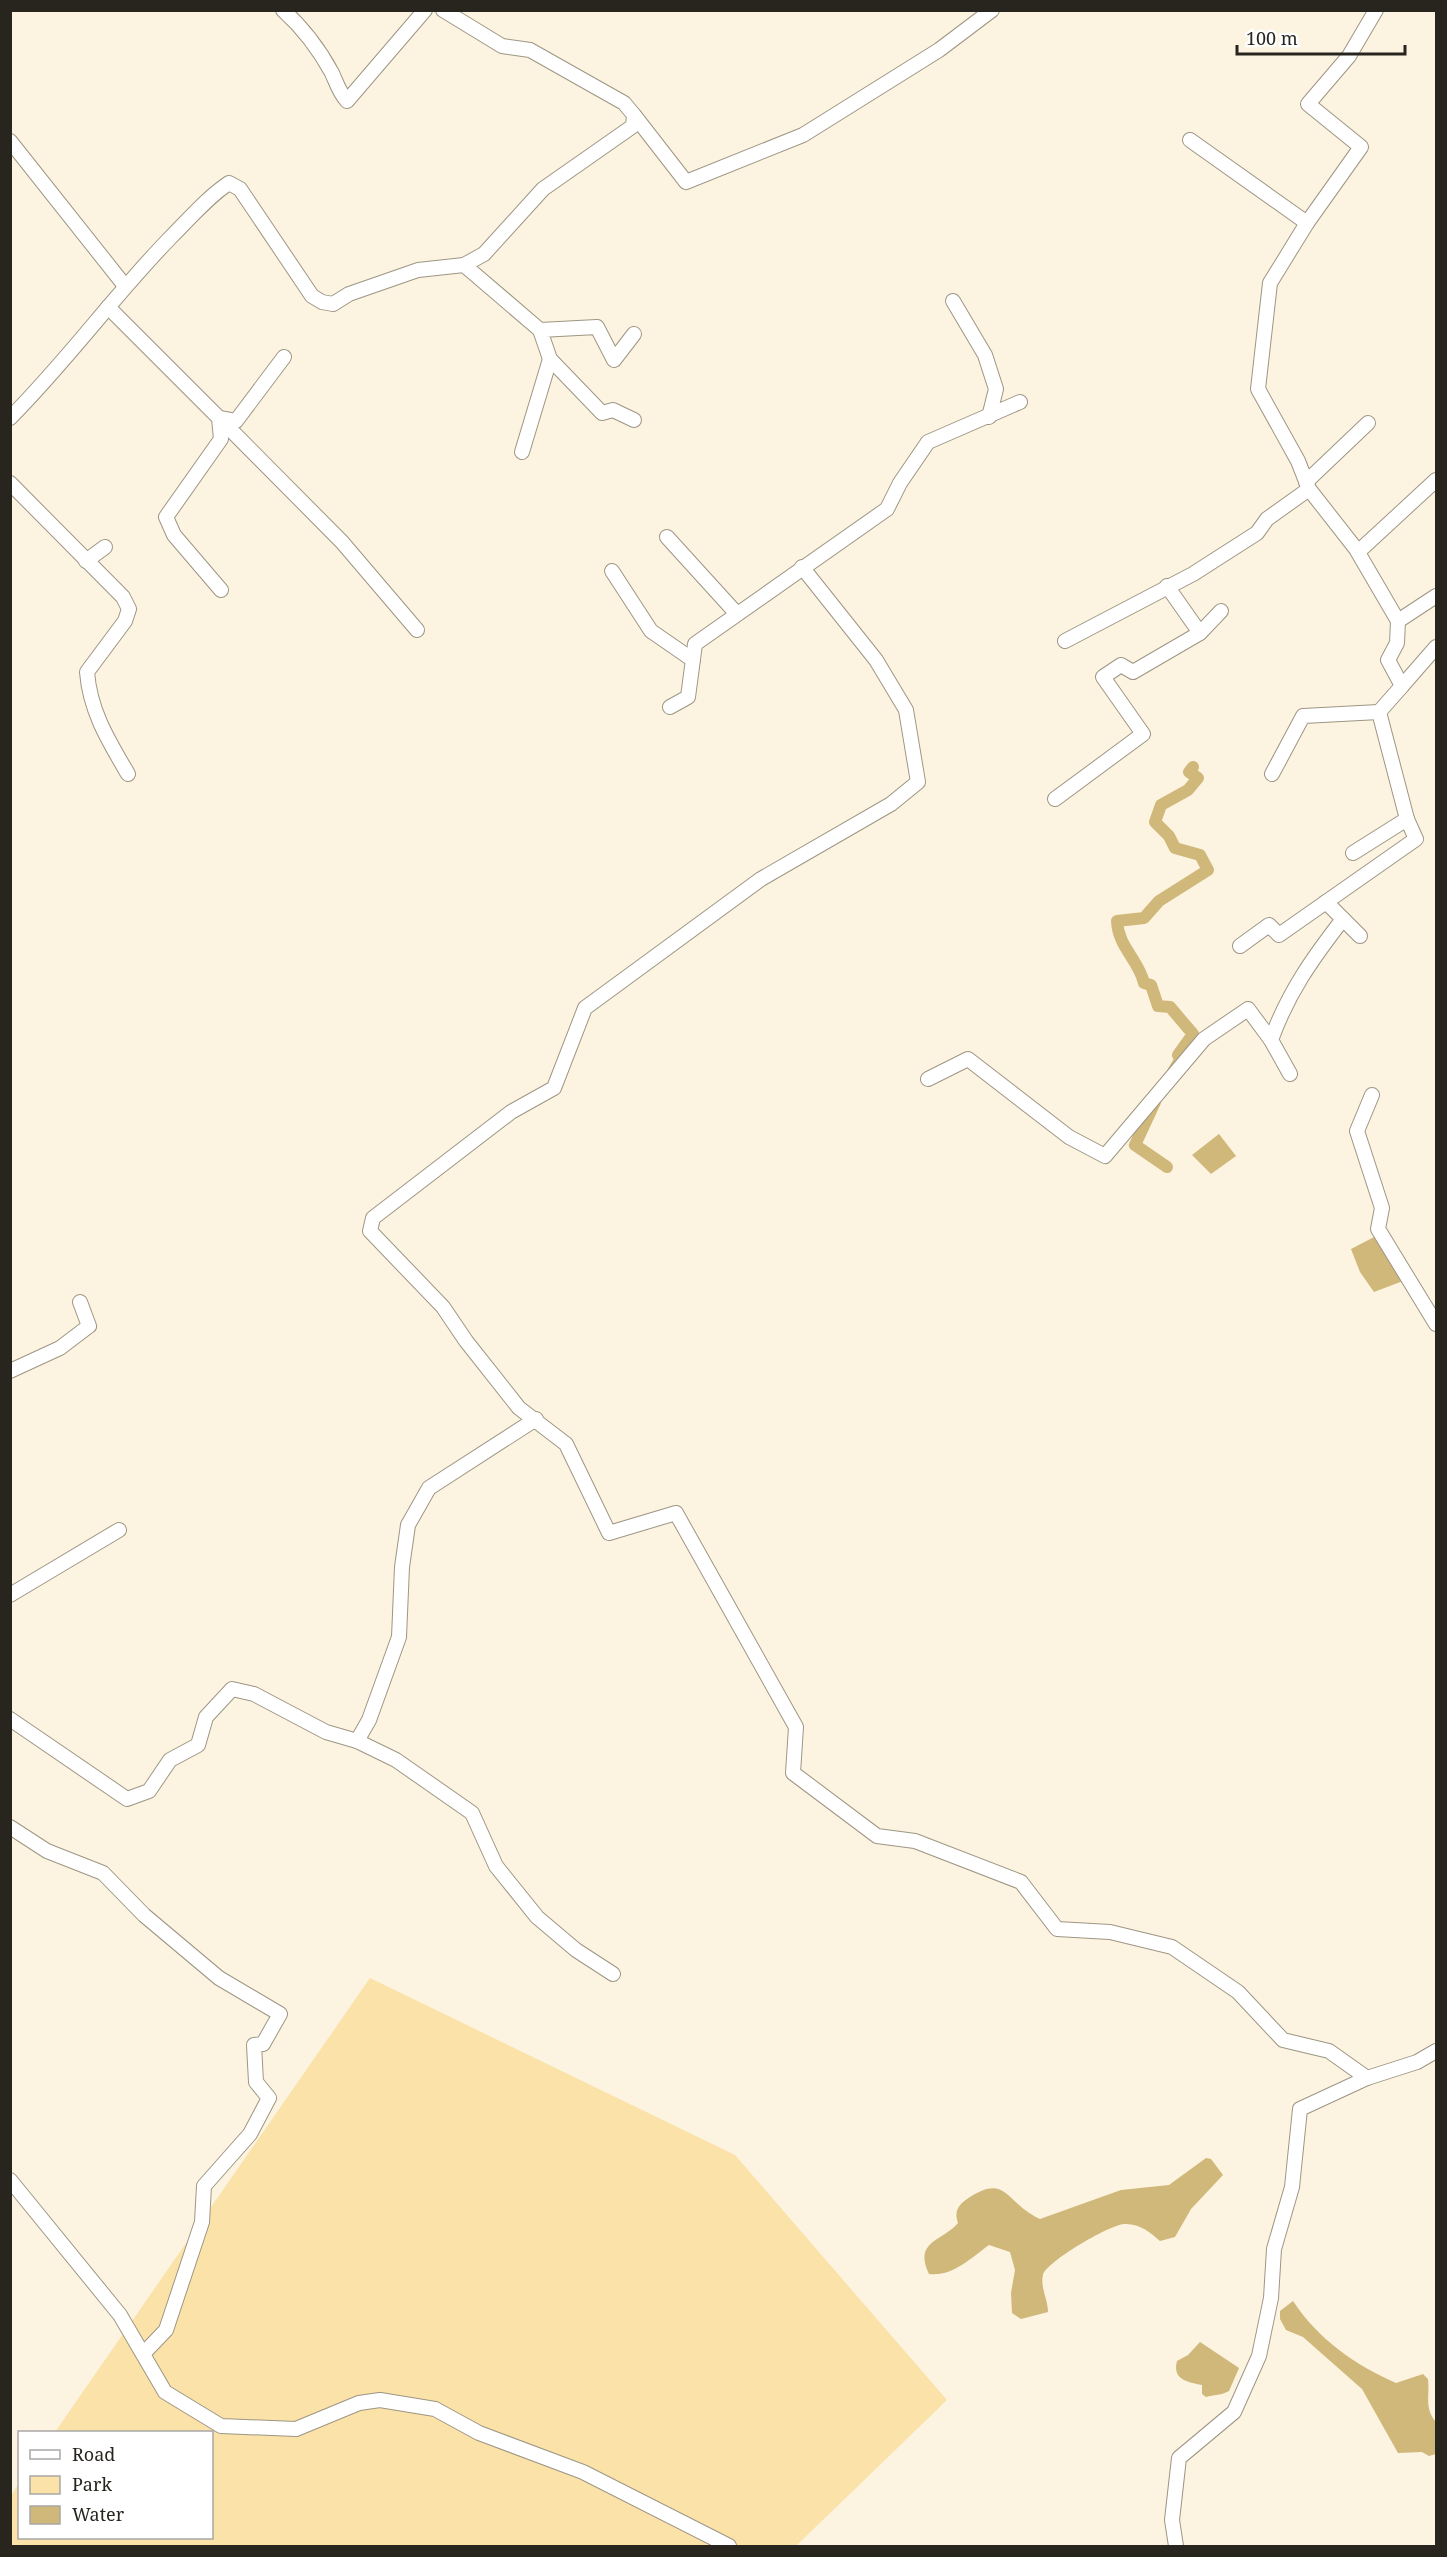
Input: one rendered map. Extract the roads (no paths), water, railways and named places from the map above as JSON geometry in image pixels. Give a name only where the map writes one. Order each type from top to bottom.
[{"type":"street","points":[[283,10],[302,28],[332,73],[339,93],[347,102],[425,10]]},
{"type":"street","points":[[443,10],[502,46],[530,51],[624,103],[686,182],[802,135],[939,50],[992,10]]},
{"type":"street","points":[[1376,10],[1349,56],[1308,104],[1361,147],[1307,223],[1270,284],[1257,389],[1298,461],[1308,485],[1358,552],[1398,621],[1397,643],[1388,660],[1402,686]]},
{"type":"street","points":[[10,418],[44,385],[125,286],[214,193],[230,183],[240,189],[312,296],[322,302],[333,304],[349,294],[418,270],[464,265],[484,254],[543,189],[633,126],[634,115]]},
{"type":"street","points":[[1190,140],[1307,223]]},
{"type":"street","points":[[11,143],[125,286]]},
{"type":"street","points":[[464,265],[540,330],[550,359],[602,414],[614,410],[634,420]]},
{"type":"street","points":[[953,301],[985,355],[996,389],[989,417]]},
{"type":"street","points":[[108,307],[335,535],[417,630]]},
{"type":"street","points":[[540,330],[597,327],[614,360],[634,334]]},
{"type":"street","points":[[219,418],[236,421],[284,357]]},
{"type":"street","points":[[522,452],[550,359]]},
{"type":"street","points":[[670,707],[688,697],[695,644],[887,509],[900,483],[928,442],[1020,402]]},
{"type":"street","points":[[219,418],[221,439],[166,517],[174,535],[220,590]]},
{"type":"street","points":[[1065,641],[1193,574],[1257,533],[1267,519],[1308,485],[1368,423]]},
{"type":"street","points":[[1358,552],[1437,480]]},
{"type":"street","points":[[10,483],[123,597],[129,609],[125,621],[87,672],[88,690],[98,722],[128,774]]},
{"type":"street","points":[[667,537],[737,614]]},
{"type":"street","points":[[86,561],[105,547]]},
{"type":"street","points":[[802,567],[876,660],[906,710],[918,782],[891,804],[761,879],[585,1008],[554,1088],[511,1112],[373,1218],[370,1231],[443,1307],[466,1341],[519,1408],[566,1444],[609,1533],[676,1513],[766,1678],[796,1727],[793,1773],[877,1836],[915,1841],[1021,1882],[1057,1929],[1110,1932],[1172,1947],[1238,1992],[1283,2040],[1329,2051],[1367,2078]]},
{"type":"street","points":[[612,571],[651,631],[693,660]]},
{"type":"street","points":[[1167,586],[1200,633]]},
{"type":"street","points":[[1398,621],[1437,596]]},
{"type":"street","points":[[1055,799],[1143,734],[1103,677],[1121,664],[1133,672],[1200,633],[1221,611]]},
{"type":"street","points":[[1272,774],[1303,716],[1378,712],[1437,647]]},
{"type":"street","points":[[1240,946],[1269,925],[1279,935],[1416,839],[1407,819],[1378,712]]},
{"type":"street","points":[[1353,853],[1407,819]]},
{"type":"street","points":[[1326,902],[1360,936]]},
{"type":"street","points":[[1271,1040],[1285,1003],[1315,955],[1343,920]]},
{"type":"street","points":[[928,1079],[968,1059],[1069,1137],[1105,1156],[1204,1040],[1248,1009],[1271,1040],[1290,1074]]},
{"type":"street","points":[[1372,1095],[1358,1131],[1382,1208],[1378,1228],[1437,1324]]},
{"type":"street","points":[[10,1371],[60,1348],[89,1326],[80,1302]]},
{"type":"street","points":[[357,1741],[369,1720],[399,1637],[402,1567],[408,1525],[429,1488],[536,1419]]},
{"type":"street","points":[[10,1595],[119,1530]]},
{"type":"street","points":[[10,1719],[127,1799],[149,1791],[170,1760],[198,1745],[206,1717],[232,1689],[254,1694],[326,1732],[357,1741],[396,1760],[472,1813],[496,1866],[537,1917],[576,1950],[613,1974]]},
{"type":"street","points":[[10,1827],[47,1851],[102,1873],[144,1915],[212,1972],[280,2014],[263,2044],[254,2045],[256,2082],[268,2098],[249,2134],[204,2186],[202,2222],[166,2330],[143,2354]]},
{"type":"street","points":[[1176,2547],[1172,2520],[1179,2458],[1234,2412],[1259,2356],[1271,2298],[1274,2249],[1292,2187],[1300,2109],[1367,2078],[1417,2062],[1437,2051]]},
{"type":"street","points":[[10,2180],[120,2315],[165,2392],[221,2426],[296,2429],[359,2403],[380,2400],[435,2409],[479,2433],[583,2472],[729,2547]]},
{"type":"water","points":[[1219,1134],[1236,1156],[1211,1174],[1192,1155]]},
{"type":"water","points":[[1378,1235],[1403,1281],[1374,1292],[1360,1272],[1351,1249]]},
{"type":"water","points":[[1206,2158],[1211,2159],[1223,2175],[1191,2209],[1175,2237],[1160,2241],[1148,2231],[1124,2224],[1079,2245],[1055,2262],[1043,2275],[1048,2312],[1021,2319],[1012,2313],[1011,2293],[1015,2270],[1010,2252],[989,2245],[953,2270],[946,2273],[929,2274],[925,2263],[927,2248],[958,2223],[957,2212],[961,2204],[980,2191],[990,2188],[1005,2192],[1040,2219],[1121,2190],[1169,2185]]},
{"type":"water","points":[[1293,2301],[1326,2339],[1338,2350],[1366,2368],[1396,2383],[1423,2374],[1428,2379],[1429,2407],[1436,2422],[1436,2454],[1429,2456],[1422,2452],[1398,2453],[1362,2389],[1303,2337],[1286,2330],[1280,2319],[1280,2311]]},
{"type":"water","points":[[1200,2342],[1239,2368],[1229,2391],[1206,2397],[1202,2394],[1202,2385],[1179,2376],[1177,2361],[1188,2355]]},
{"type":"waterway","points":[[1173,1072],[1180,1060],[1178,1055],[1193,1034],[1170,1007],[1158,1006],[1151,985],[1144,983],[1138,967],[1121,938],[1117,921],[1144,918],[1159,901],[1208,870],[1200,855],[1175,848],[1169,836],[1155,822],[1161,805],[1188,790],[1198,778],[1189,772],[1193,767]]},
{"type":"waterway","points":[[1155,1102],[1135,1145],[1167,1167]]}]
